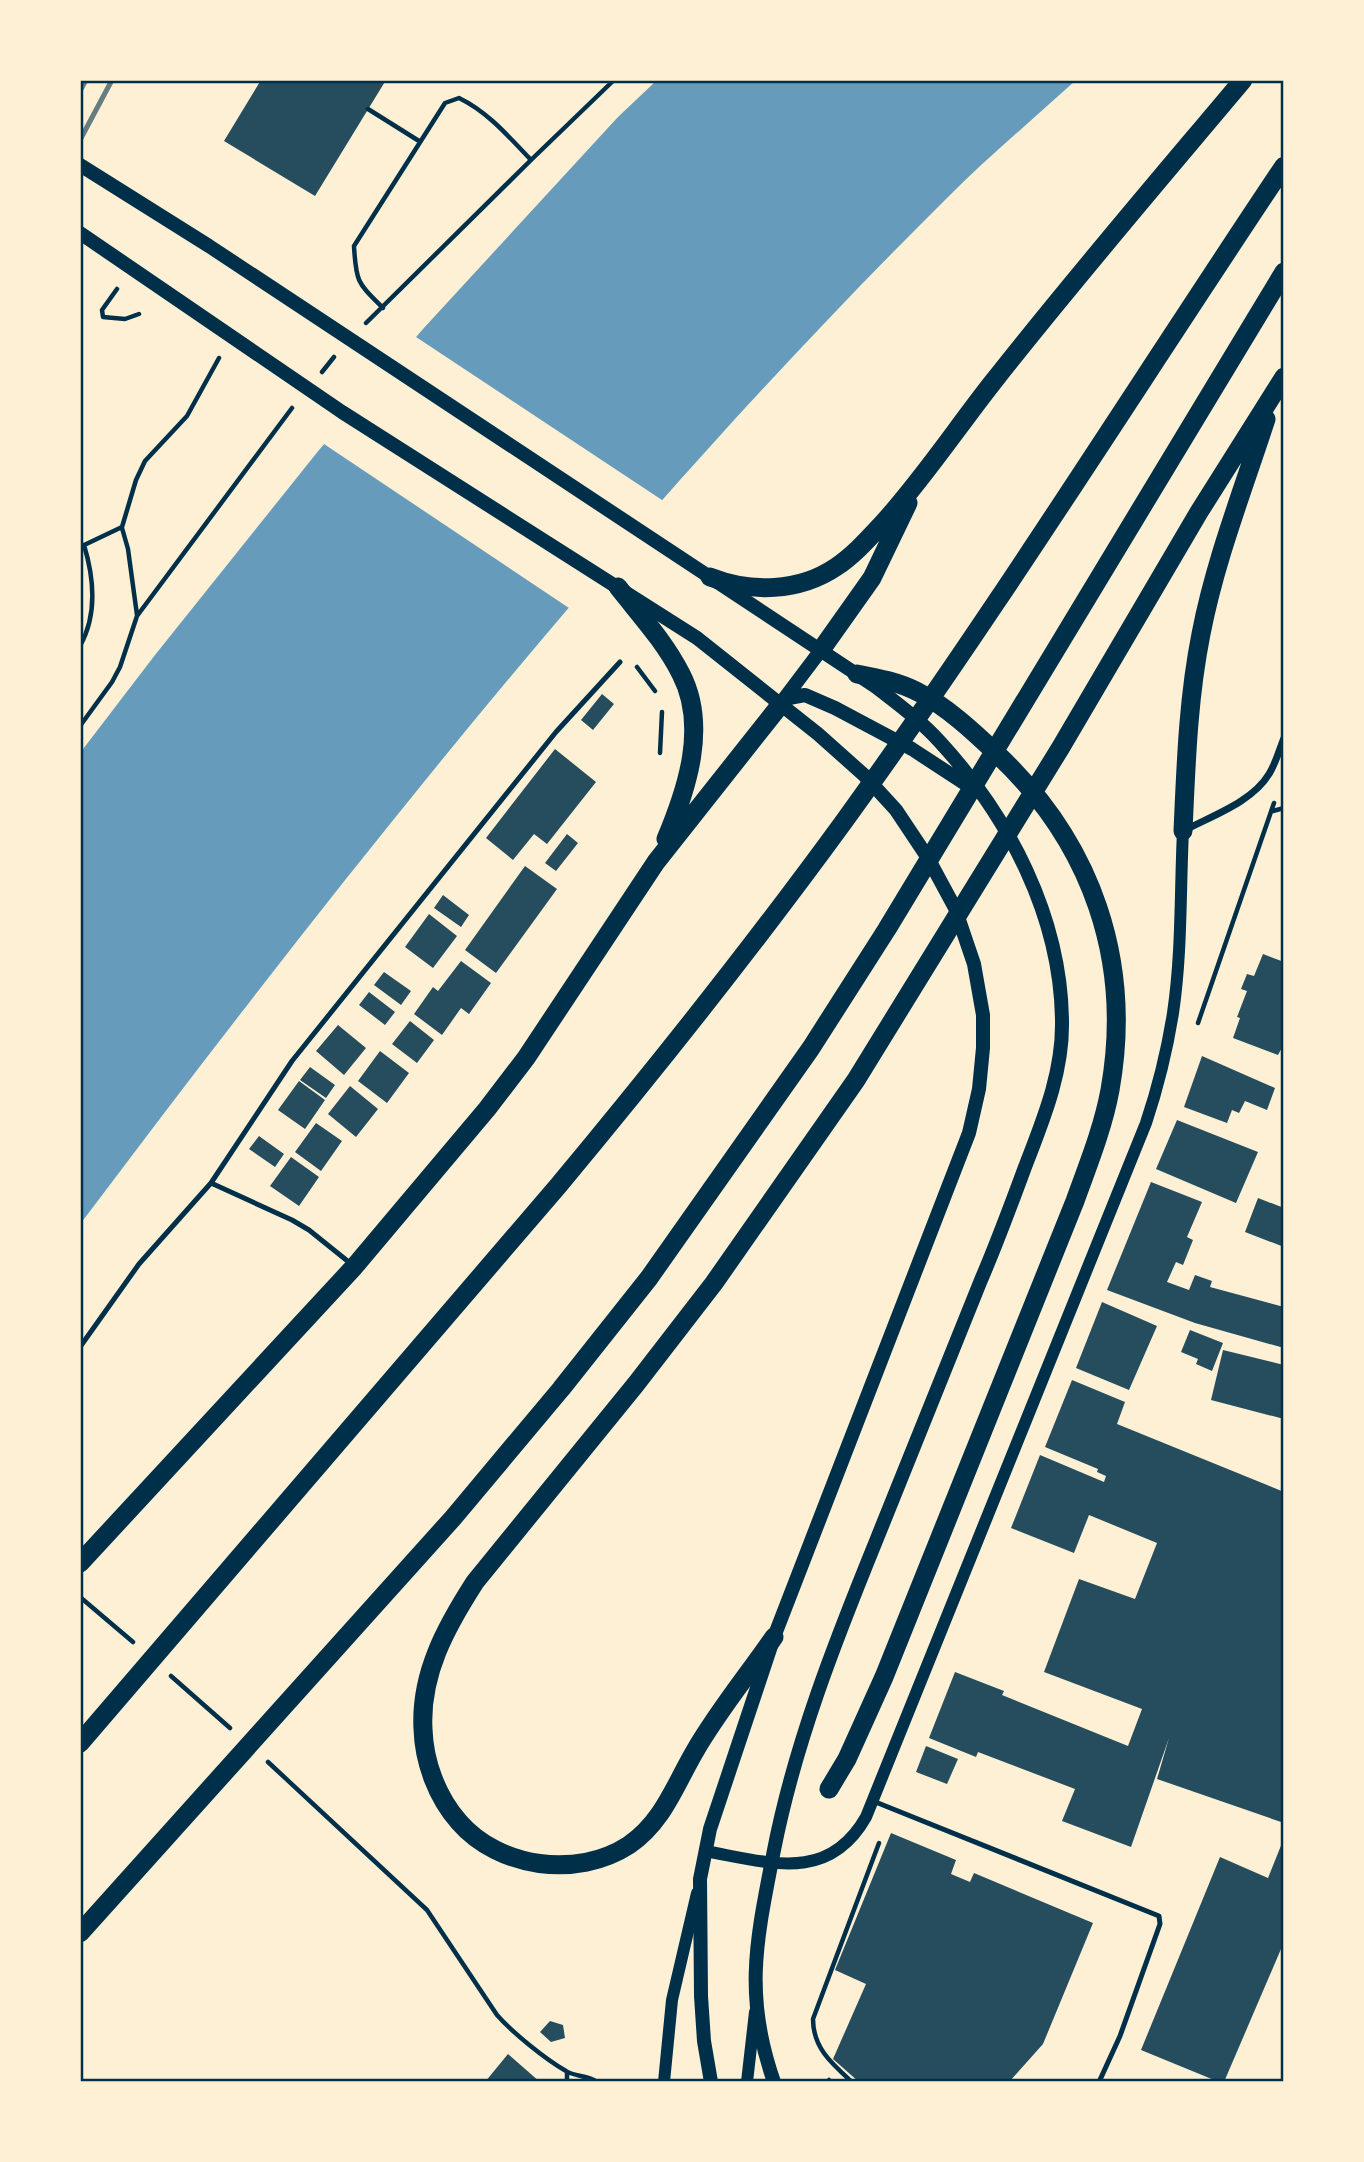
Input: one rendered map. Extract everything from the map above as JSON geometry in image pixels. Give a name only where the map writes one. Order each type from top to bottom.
[{"type":"highway","points":[[710,577],[739,590],[791,586],[806,582],[836,567],[863,544],[918,483],[1009,363],[1243,80]]},
{"type":"highway","points":[[80,1743],[558,1186],[771,920],[846,819],[950,669],[1283,166]]},
{"type":"highway","points":[[80,1933],[453,1518],[649,1278],[811,1048],[887,929],[1283,272]]},
{"type":"highway","points":[[1183,831],[1194,676],[1210,591],[1266,417],[1283,377]]},
{"type":"highway","points":[[774,1637],[695,1749],[667,1805],[655,1822],[628,1846],[595,1860],[577,1864],[538,1864],[504,1854],[489,1846],[459,1822],[430,1770],[423,1728],[428,1679],[444,1633],[456,1611],[475,1582],[636,1384],[713,1283],[856,1080],[1061,747],[1199,512],[1283,377]]},
{"type":"highway","points":[[821,650],[872,578],[918,483]]},
{"type":"highway","points":[[618,587],[657,636],[682,674],[691,699],[694,733],[689,772],[656,862]]},
{"type":"highway","points":[[829,1789],[848,1759],[884,1677],[1089,1163],[1104,1114],[1113,1065],[1115,1006],[1102,919],[1070,843],[1035,793],[986,744],[931,699],[903,685],[857,674]]},
{"type":"highway","points":[[80,1563],[354,1267],[424,1186],[526,1058],[656,862],[780,704]]},
{"type":"main road","points":[[81,165],[209,246],[710,577]]},
{"type":"main road","points":[[80,233],[342,412],[697,638],[818,734],[864,775],[896,810],[955,908],[974,964],[983,1015],[979,1089],[961,1157],[774,1637],[710,1829],[701,1879],[701,1996],[704,2041],[711,2081]]},
{"type":"main road","points":[[739,590],[921,723],[955,760],[982,796],[1020,857],[1039,902],[1054,951],[1061,1004],[1062,1040],[1044,1118],[818,1688],[798,1747],[782,1808],[755,1961],[755,2005],[774,2081]]},
{"type":"main road","points":[[780,704],[821,650]]},
{"type":"main road","points":[[780,704],[796,695],[805,695],[835,708],[937,764],[982,796]]},
{"type":"street","points":[[705,1852],[797,1865],[837,1851],[850,1842],[859,1830],[1146,1123],[1158,1084],[1173,1012],[1183,831],[1262,785],[1276,761],[1283,738]]},
{"type":"street","points":[[664,2081],[672,2000],[701,1879]]},
{"type":"street","points":[[747,2081],[755,2005]]},
{"type":"lane","points":[[80,1347],[139,1264],[211,1183],[292,1061],[556,732],[620,662]]},
{"type":"lane","points":[[211,1183],[301,1225],[354,1267]]},
{"type":"lane","points":[[873,1801],[1159,1916],[1160,1924],[1125,2023],[1099,2081]]},
{"type":"path","points":[[358,330],[614,80]]},
{"type":"path","points":[[383,308],[359,284],[355,275],[354,246],[445,103],[459,98],[493,120],[531,160]]},
{"type":"path","points":[[368,109],[419,141]]},
{"type":"path","points":[[117,289],[102,310],[103,317],[125,319],[139,314]]},
{"type":"path","points":[[317,378],[342,347]]},
{"type":"path","points":[[137,616],[128,549],[122,527],[136,480],[145,461],[187,416],[220,357]]},
{"type":"path","points":[[80,726],[121,667],[137,616],[300,398]]},
{"type":"path","points":[[80,646],[91,615],[93,591],[91,568],[83,546],[122,527]]},
{"type":"path","points":[[650,682],[662,712],[660,753]]},
{"type":"path","points":[[1273,811],[1283,808]]},
{"type":"path","points":[[427,1910],[497,2015],[568,2073],[597,2081]]},
{"type":"path","points":[[567,2081],[568,2073]]},
{"type":"water","points":[[656,81],[1075,81],[993,154],[829,319],[714,442],[603,568],[495,696],[284,957],[81,1223],[80,753],[319,450],[423,329],[618,117]]},
{"type":"pier","points":[[413,335],[665,502],[572,610],[321,442]]},
{"type":"building","points":[[261,80],[386,80],[315,196],[224,141]]},
{"type":"building","points":[[602,694],[614,704],[593,730],[581,720]]},
{"type":"building","points":[[555,749],[596,782],[547,844],[534,834],[513,860],[486,838]]},
{"type":"building","points":[[567,834],[578,843],[556,871],[545,863]]},
{"type":"building","points":[[525,866],[557,889],[496,973],[465,950]]},
{"type":"building","points":[[443,895],[469,915],[461,927],[434,908]]},
{"type":"building","points":[[429,914],[457,936],[433,968],[405,947]]},
{"type":"building","points":[[1263,954],[1284,962],[1284,1044],[1278,1055],[1233,1038],[1240,1018],[1237,1017],[1247,991],[1241,989],[1247,974],[1254,976]]},
{"type":"building","points":[[461,961],[491,983],[469,1014],[461,1008],[442,1035],[414,1014],[433,987],[438,991]]},
{"type":"building","points":[[384,972],[411,991],[401,1005],[374,985]]},
{"type":"building","points":[[369,992],[395,1012],[385,1025],[359,1005]]},
{"type":"building","points":[[410,1021],[434,1040],[417,1063],[392,1044]]},
{"type":"building","points":[[338,1025],[366,1048],[344,1075],[316,1051]]},
{"type":"building","points":[[380,1051],[409,1073],[387,1103],[358,1081]]},
{"type":"building","points":[[1202,1056],[1275,1088],[1267,1110],[1245,1101],[1239,1113],[1232,1110],[1227,1123],[1184,1107]]},
{"type":"building","points":[[310,1067],[335,1085],[326,1098],[300,1080]]},
{"type":"building","points":[[299,1081],[325,1100],[305,1129],[278,1110]]},
{"type":"building","points":[[350,1086],[378,1109],[356,1137],[328,1114]]},
{"type":"building","points":[[1177,1120],[1258,1152],[1236,1203],[1156,1169]]},
{"type":"building","points":[[316,1123],[342,1141],[321,1171],[295,1152]]},
{"type":"building","points":[[259,1136],[284,1154],[275,1167],[249,1149]]},
{"type":"building","points":[[291,1157],[319,1177],[299,1206],[270,1186]]},
{"type":"building","points":[[1151,1182],[1202,1202],[1187,1237],[1193,1240],[1183,1265],[1176,1262],[1167,1282],[1189,1290],[1195,1275],[1212,1281],[1210,1287],[1284,1307],[1284,1348],[1195,1323],[1107,1290]]},
{"type":"building","points":[[1258,1198],[1284,1208],[1284,1247],[1245,1232]]},
{"type":"building","points":[[1102,1302],[1157,1326],[1129,1390],[1076,1368]]},
{"type":"building","points":[[1190,1330],[1223,1343],[1212,1371],[1196,1364],[1198,1359],[1181,1352]]},
{"type":"building","points":[[1223,1350],[1284,1365],[1284,1419],[1211,1400]]},
{"type":"building","points":[[1072,1380],[1125,1402],[1117,1424],[1284,1492],[1284,1823],[1157,1779],[1169,1738],[1131,1847],[1062,1821],[1075,1789],[978,1752],[976,1757],[929,1738],[955,1672],[1004,1691],[1002,1695],[1128,1746],[1142,1709],[1044,1672],[1079,1579],[1135,1599],[1157,1543],[1089,1515],[1074,1553],[1011,1528],[1040,1455],[1104,1482],[1106,1476],[1097,1472],[1098,1469],[1045,1447]]},
{"type":"building","points":[[926,1746],[958,1759],[947,1784],[916,1772]]},
{"type":"building","points":[[891,1833],[956,1860],[951,1874],[970,1882],[974,1873],[1093,1923],[1043,2044],[1009,2082],[859,2082],[833,2059],[866,1984],[835,1970]]},
{"type":"building","points":[[1284,1838],[1284,1942],[1224,2082],[1141,2050],[1220,1857],[1268,1878]]},
{"type":"building","points":[[550,2021],[563,2025],[565,2038],[551,2042],[540,2032]]},
{"type":"building","points":[[508,2054],[540,2082],[485,2082]]},
{"type":"railway","points":[[80,91],[86,80]]},
{"type":"railway","points":[[80,140],[112,80]]}]
